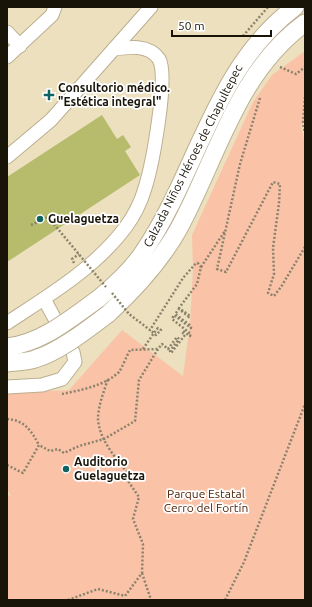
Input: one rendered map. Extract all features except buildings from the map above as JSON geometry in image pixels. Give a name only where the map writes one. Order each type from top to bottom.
[{"type":"main road","name":"Calzada Niños Héroes de Chapultepec","points":[[7,347],[23,345],[59,327],[98,299],[118,281],[144,250],[171,203],[215,109],[246,56],[275,23],[295,7]]},
{"type":"main road","name":"Calzada Niños Héroes de Chapultepec","points":[[7,363],[35,359],[69,342],[108,314],[139,284],[162,255],[178,230],[238,101],[253,77],[273,51],[305,23]]},
{"type":"street","points":[[7,158],[51,120],[151,7]]},
{"type":"street","points":[[7,57],[20,46],[53,11]]},
{"type":"street","points":[[7,32],[20,46]]},
{"type":"street","points":[[7,323],[44,299],[78,274],[103,252],[124,230],[133,216],[146,188],[156,136],[162,70],[158,59],[152,53],[143,48],[133,46],[114,49]]},
{"type":"street","points":[[7,387],[42,384],[62,379],[75,362],[73,352],[44,299]]},
{"type":"path","points":[[276,73],[280,67],[296,74],[305,67]]},
{"type":"path","points":[[260,96],[240,164],[217,269],[226,272],[273,182],[280,184],[280,203],[273,248],[274,274],[268,293],[274,296],[305,247]]},
{"type":"path","points":[[305,97],[303,124],[305,133]]},
{"type":"path","points":[[30,226],[48,217],[129,314],[153,332],[156,335],[161,330],[158,328],[156,330],[152,336],[143,349]]},
{"type":"path","points":[[7,419],[16,420],[31,428],[39,444],[50,451],[58,449],[64,453],[79,446],[104,439],[135,421],[139,380],[162,344],[168,349],[176,337],[179,339],[170,351],[171,352],[185,335],[182,332],[183,331],[190,336],[191,334],[172,319],[174,315],[190,328],[191,326],[175,314],[178,309],[189,317],[190,316],[179,308],[197,284],[201,267],[227,228]]},
{"type":"path","points":[[150,330],[183,278],[197,262],[201,267]]},
{"type":"path","points":[[55,395],[87,389],[108,379],[120,371],[130,350],[158,349]]},
{"type":"path","points":[[108,379],[98,419],[104,439],[117,460],[128,473],[128,481],[139,497],[133,520],[143,544],[142,573],[152,600]]},
{"type":"path","points":[[225,600],[244,562],[305,404]]},
{"type":"path","points":[[7,465],[23,473],[39,444]]},
{"type":"path","points":[[68,600],[98,589],[125,596],[142,573]]},
{"type":"green space","name":"Parque Estatal Cerro del Fortín","points":[[305,51],[305,122],[301,125],[305,144],[305,600],[7,600],[7,495],[11,496],[7,489],[7,393],[69,390],[122,330],[183,376],[190,324],[193,269],[192,235],[253,102],[272,75]]},
{"type":"place","name":"Consultorio médico. \"Estética integral\"","points":[[49,95]]},
{"type":"place","name":"Guelaguetza","points":[[40,219]]},
{"type":"place","name":"Auditorio Guelaguetza","points":[[66,469]]}]
